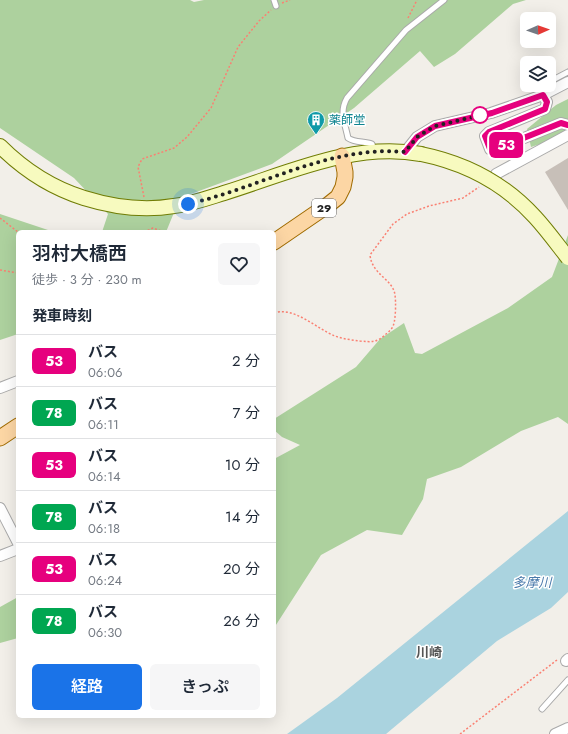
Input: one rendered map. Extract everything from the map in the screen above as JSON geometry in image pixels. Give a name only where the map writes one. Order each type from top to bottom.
[{"type":"main road","points":[[0,146],[33,174],[69,193],[108,204],[147,208],[173,206],[195,202],[318,162],[342,156],[374,151],[421,154],[463,167],[485,177],[503,189],[536,218],[568,258]]},
{"type":"main road","name":"29","points":[[276,241],[338,197],[343,187],[345,177],[342,156]]},
{"type":"main road","points":[[0,438],[16,428]]},
{"type":"street","points":[[556,86],[568,82]]},
{"type":"street","points":[[405,152],[417,137],[435,126],[492,113],[539,92]]},
{"type":"street","points":[[544,92],[547,102],[545,109],[489,132],[485,136],[490,149],[496,149],[561,123],[568,125]]},
{"type":"street","points":[[496,174],[568,135]]},
{"type":"street","points":[[0,388],[16,382]]},
{"type":"street","points":[[0,508],[16,539]]},
{"type":"street","points":[[0,556],[16,550]]},
{"type":"street","points":[[555,734],[568,728]]},
{"type":"lane","points":[[374,151],[372,144],[355,141],[348,138],[343,108],[347,98],[406,30],[444,0]]},
{"type":"lane","points":[[556,78],[568,72]]},
{"type":"lane","points":[[542,709],[568,680]]},
{"type":"path","points":[[147,208],[138,167],[142,159],[174,148],[187,137],[211,108],[238,47],[275,3],[290,0]]},
{"type":"path","points":[[406,30],[408,18],[417,0]]},
{"type":"path","points":[[276,314],[287,312],[299,316],[336,337],[372,342],[381,338],[392,328],[395,315],[396,294],[390,284],[376,271],[371,263],[370,255],[393,224],[408,214],[428,206],[463,198],[479,186]]},
{"type":"path","points":[[0,218],[16,230]]},
{"type":"path","points":[[148,230],[153,228],[158,230]]},
{"type":"path","points":[[0,270],[16,273]]},
{"type":"path","points":[[460,734],[565,659]]},
{"type":"green space","points":[[0,0],[190,0],[194,2],[204,0],[526,0],[513,4],[455,54],[434,67],[420,51],[354,108],[272,164],[180,198],[167,230],[103,230],[108,214],[74,178],[0,128]]},
{"type":"green space","points":[[568,99],[568,135],[531,147],[527,129],[556,105]]},
{"type":"green space","points":[[0,214],[48,230],[16,230],[16,335],[0,340]]},
{"type":"green space","points":[[568,235],[568,424],[558,417],[521,431],[461,467],[427,479],[423,499],[402,535],[367,530],[321,555],[276,625],[276,458],[300,445],[282,437],[276,432],[276,418],[356,367],[380,339],[404,323],[415,353],[422,354],[508,308],[552,277]]},
{"type":"green space","points":[[16,598],[16,639],[0,643],[0,607]]},
{"type":"water","name":"多摩川","points":[[568,511],[568,592],[551,608],[497,641],[386,734],[287,734],[337,698]]},
{"type":"building","points":[[568,158],[568,210],[545,172]]},
{"type":"bus line","name":"53","points":[[405,152],[417,137],[435,126],[492,113],[543,95],[547,102],[545,109],[489,132],[485,136],[490,149],[496,149],[561,123],[568,125]]},
{"type":"place","name":"薬師堂","points":[[316,135]]},
{"type":"district","name":"川崎","points":[[429,652]]},
{"type":"route","points":[[188,204],[327,159],[374,151],[405,152],[417,137],[435,126],[482,115],[480,115]]}]
